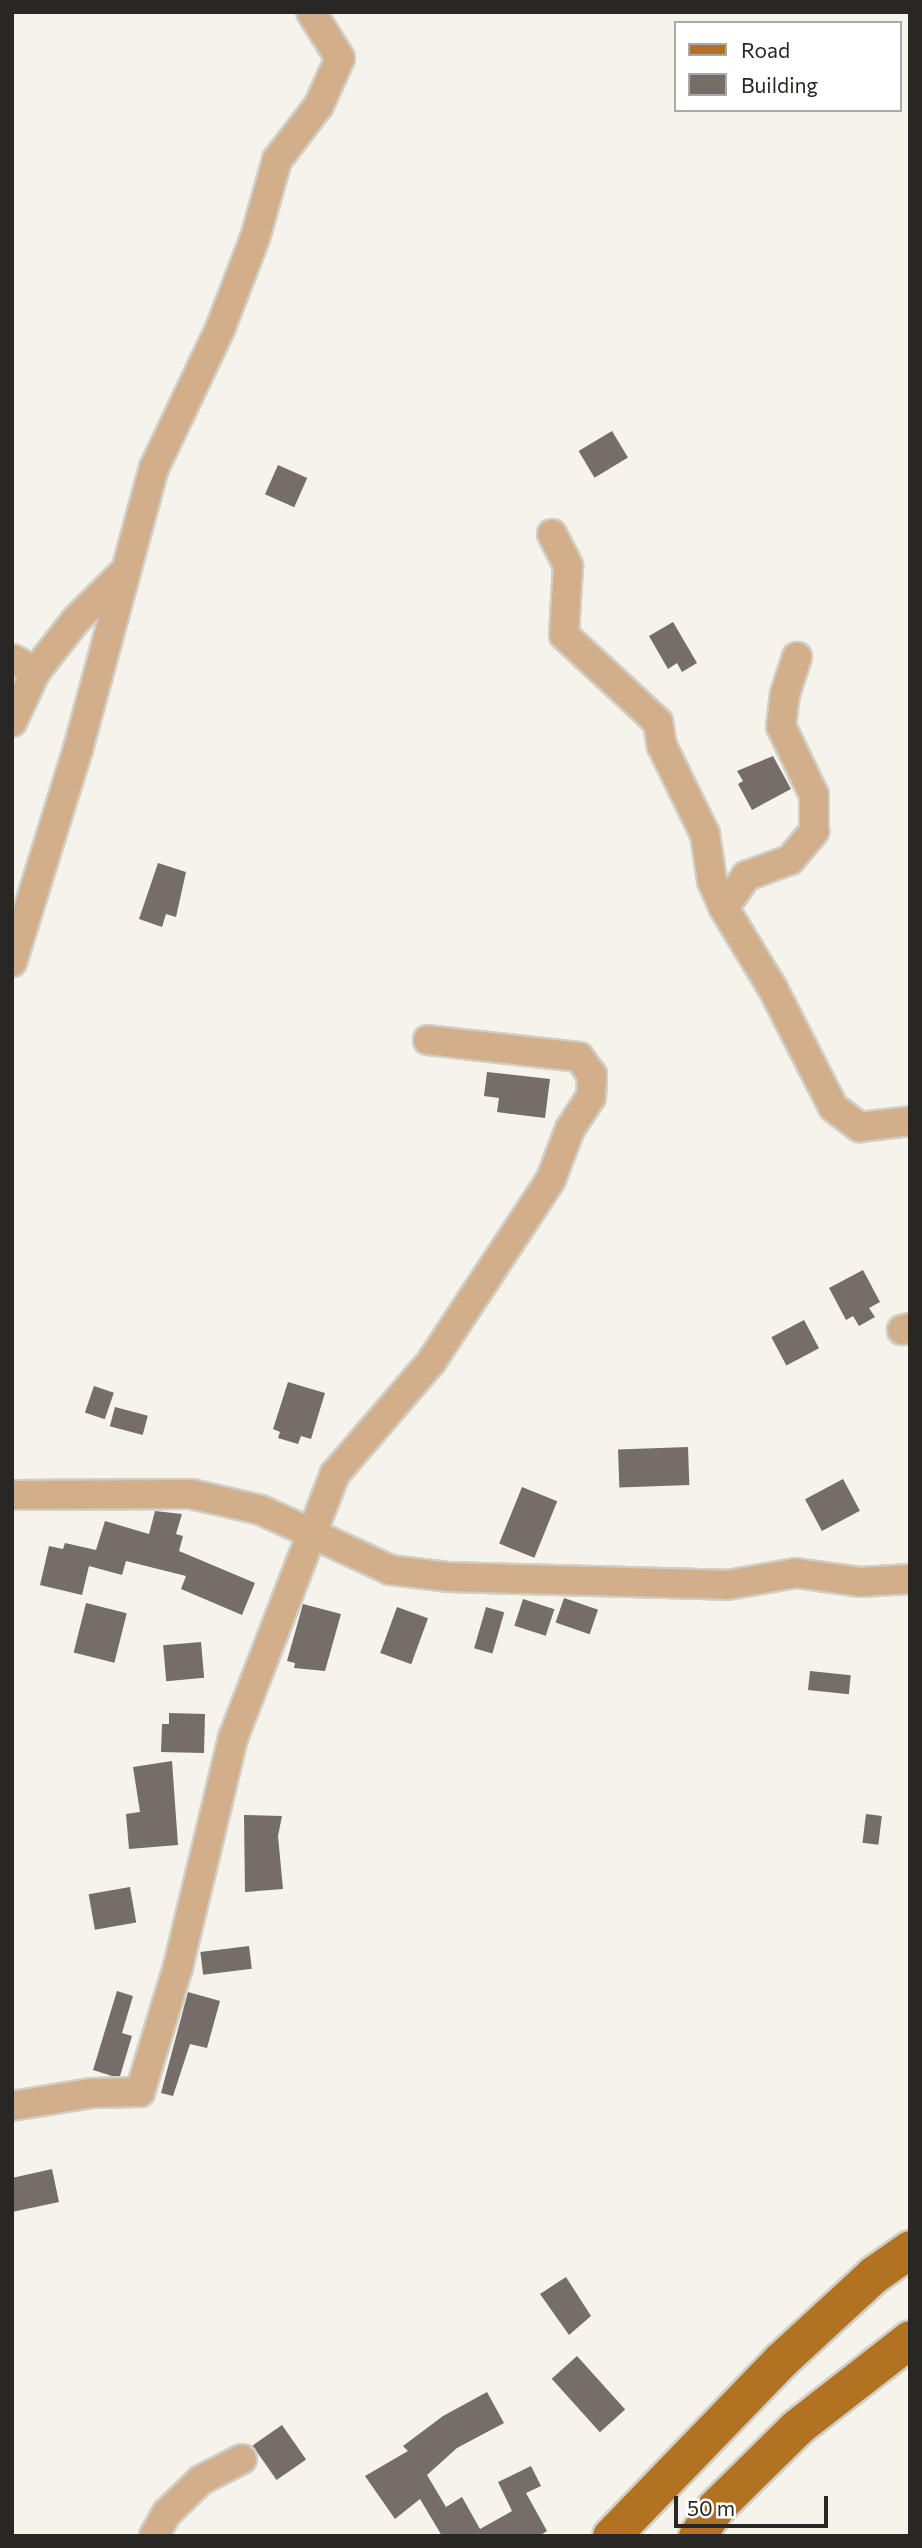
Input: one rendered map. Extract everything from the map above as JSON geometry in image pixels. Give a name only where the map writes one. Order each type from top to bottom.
[{"type":"main road","points":[[611,2536],[781,2360],[873,2275],[910,2249]]},
{"type":"main road","points":[[699,2535],[715,2508],[797,2427],[910,2339]]},
{"type":"street","points":[[12,962],[78,749],[122,574],[153,468],[220,328],[255,237],[277,160],[319,105],[340,58],[311,12]]},
{"type":"street","points":[[552,534],[568,566],[564,635],[658,722],[662,746],[705,834],[712,881],[724,908],[773,989],[833,1107],[860,1127],[910,1121]]},
{"type":"street","points":[[12,722],[24,665],[76,620],[122,574]]},
{"type":"street","points":[[724,908],[746,876],[789,860],[814,831],[814,795],[781,726],[785,694],[797,657]]},
{"type":"street","points":[[12,2106],[91,2093],[140,2092],[178,1967],[233,1738],[335,1474],[431,1362],[544,1191],[570,1129],[591,1097],[592,1075],[579,1057],[428,1040]]},
{"type":"street","points":[[12,1495],[191,1494],[261,1510],[312,1537],[390,1570],[448,1577],[727,1586],[796,1573],[861,1582],[910,1579]]},
{"type":"street","points":[[154,2536],[167,2514],[201,2480],[242,2459]]},
{"type":"building","points":[[612,431],[628,458],[595,478],[579,451]]},
{"type":"building","points":[[278,465],[307,478],[294,507],[265,494]]},
{"type":"building","points":[[673,622],[697,663],[682,672],[677,663],[668,669],[649,636]]},
{"type":"building","points":[[773,756],[791,789],[752,810],[738,784],[743,781],[737,771]]},
{"type":"building","points":[[158,863],[186,872],[176,917],[166,914],[162,927],[139,919]]},
{"type":"building","points":[[487,1072],[550,1079],[545,1118],[497,1112],[499,1098],[484,1096]]},
{"type":"building","points":[[863,1270],[880,1302],[869,1308],[875,1317],[859,1326],[853,1316],[846,1320],[829,1288]]},
{"type":"building","points":[[804,1320],[819,1348],[786,1366],[771,1337]]},
{"type":"building","points":[[288,1382],[325,1393],[311,1439],[301,1436],[298,1444],[278,1438],[280,1432],[273,1429]]},
{"type":"building","points":[[94,1386],[114,1393],[105,1419],[85,1412]]},
{"type":"building","points":[[115,1407],[148,1416],[143,1435],[110,1426]]},
{"type":"building","points":[[688,1447],[689,1485],[619,1487],[618,1449]]},
{"type":"building","points":[[843,1479],[860,1511],[822,1531],[805,1499]]},
{"type":"building","points":[[522,1487],[557,1501],[534,1558],[499,1544]]},
{"type":"building","points":[[155,1511],[182,1514],[176,1534],[183,1536],[179,1551],[255,1583],[242,1615],[181,1589],[186,1576],[126,1561],[122,1575],[89,1566],[82,1595],[40,1585],[49,1546],[63,1549],[65,1543],[96,1550],[105,1521],[149,1534]]},
{"type":"building","points":[[564,1598],[598,1610],[590,1634],[556,1623]]},
{"type":"building","points":[[523,1599],[554,1609],[546,1636],[514,1626]]},
{"type":"building","points":[[86,1603],[127,1613],[114,1663],[74,1652]]},
{"type":"building","points":[[303,1604],[341,1614],[325,1671],[294,1668],[295,1663],[287,1661]]},
{"type":"building","points":[[397,1607],[428,1618],[411,1664],[380,1653]]},
{"type":"building","points":[[486,1607],[504,1612],[492,1654],[474,1648]]},
{"type":"building","points":[[201,1642],[204,1678],[166,1681],[163,1645]]},
{"type":"building","points":[[810,1671],[851,1675],[849,1694],[808,1690]]},
{"type":"building","points":[[169,1713],[205,1714],[204,1753],[161,1752],[162,1724],[169,1724]]},
{"type":"building","points":[[172,1761],[178,1845],[129,1849],[126,1814],[140,1812],[133,1767]]},
{"type":"building","points":[[866,1814],[882,1816],[878,1845],[862,1843]]},
{"type":"building","points":[[244,1815],[282,1816],[278,1836],[283,1889],[245,1892]]},
{"type":"building","points":[[130,1887],[136,1922],[95,1930],[89,1894]]},
{"type":"building","points":[[249,1946],[252,1969],[203,1975],[200,1952]]},
{"type":"building","points":[[117,1991],[133,1996],[122,2033],[132,2036],[120,2076],[112,2076],[93,2070]]},
{"type":"building","points":[[188,1992],[220,2001],[207,2048],[190,2044],[173,2096],[161,2093]]},
{"type":"building","points":[[52,2169],[59,2202],[12,2212],[12,2178]]},
{"type":"building","points":[[566,2277],[591,2316],[569,2335],[540,2294]]},
{"type":"building","points":[[577,2356],[625,2410],[600,2432],[552,2379]]},
{"type":"building","points":[[487,2392],[504,2423],[457,2448],[427,2475],[446,2507],[462,2497],[480,2529],[512,2511],[498,2482],[531,2466],[541,2486],[526,2493],[547,2531],[539,2536],[442,2536],[420,2499],[395,2519],[365,2476],[408,2451],[403,2446],[443,2416]]},
{"type":"building","points":[[282,2425],[306,2459],[277,2480],[253,2446]]}]
